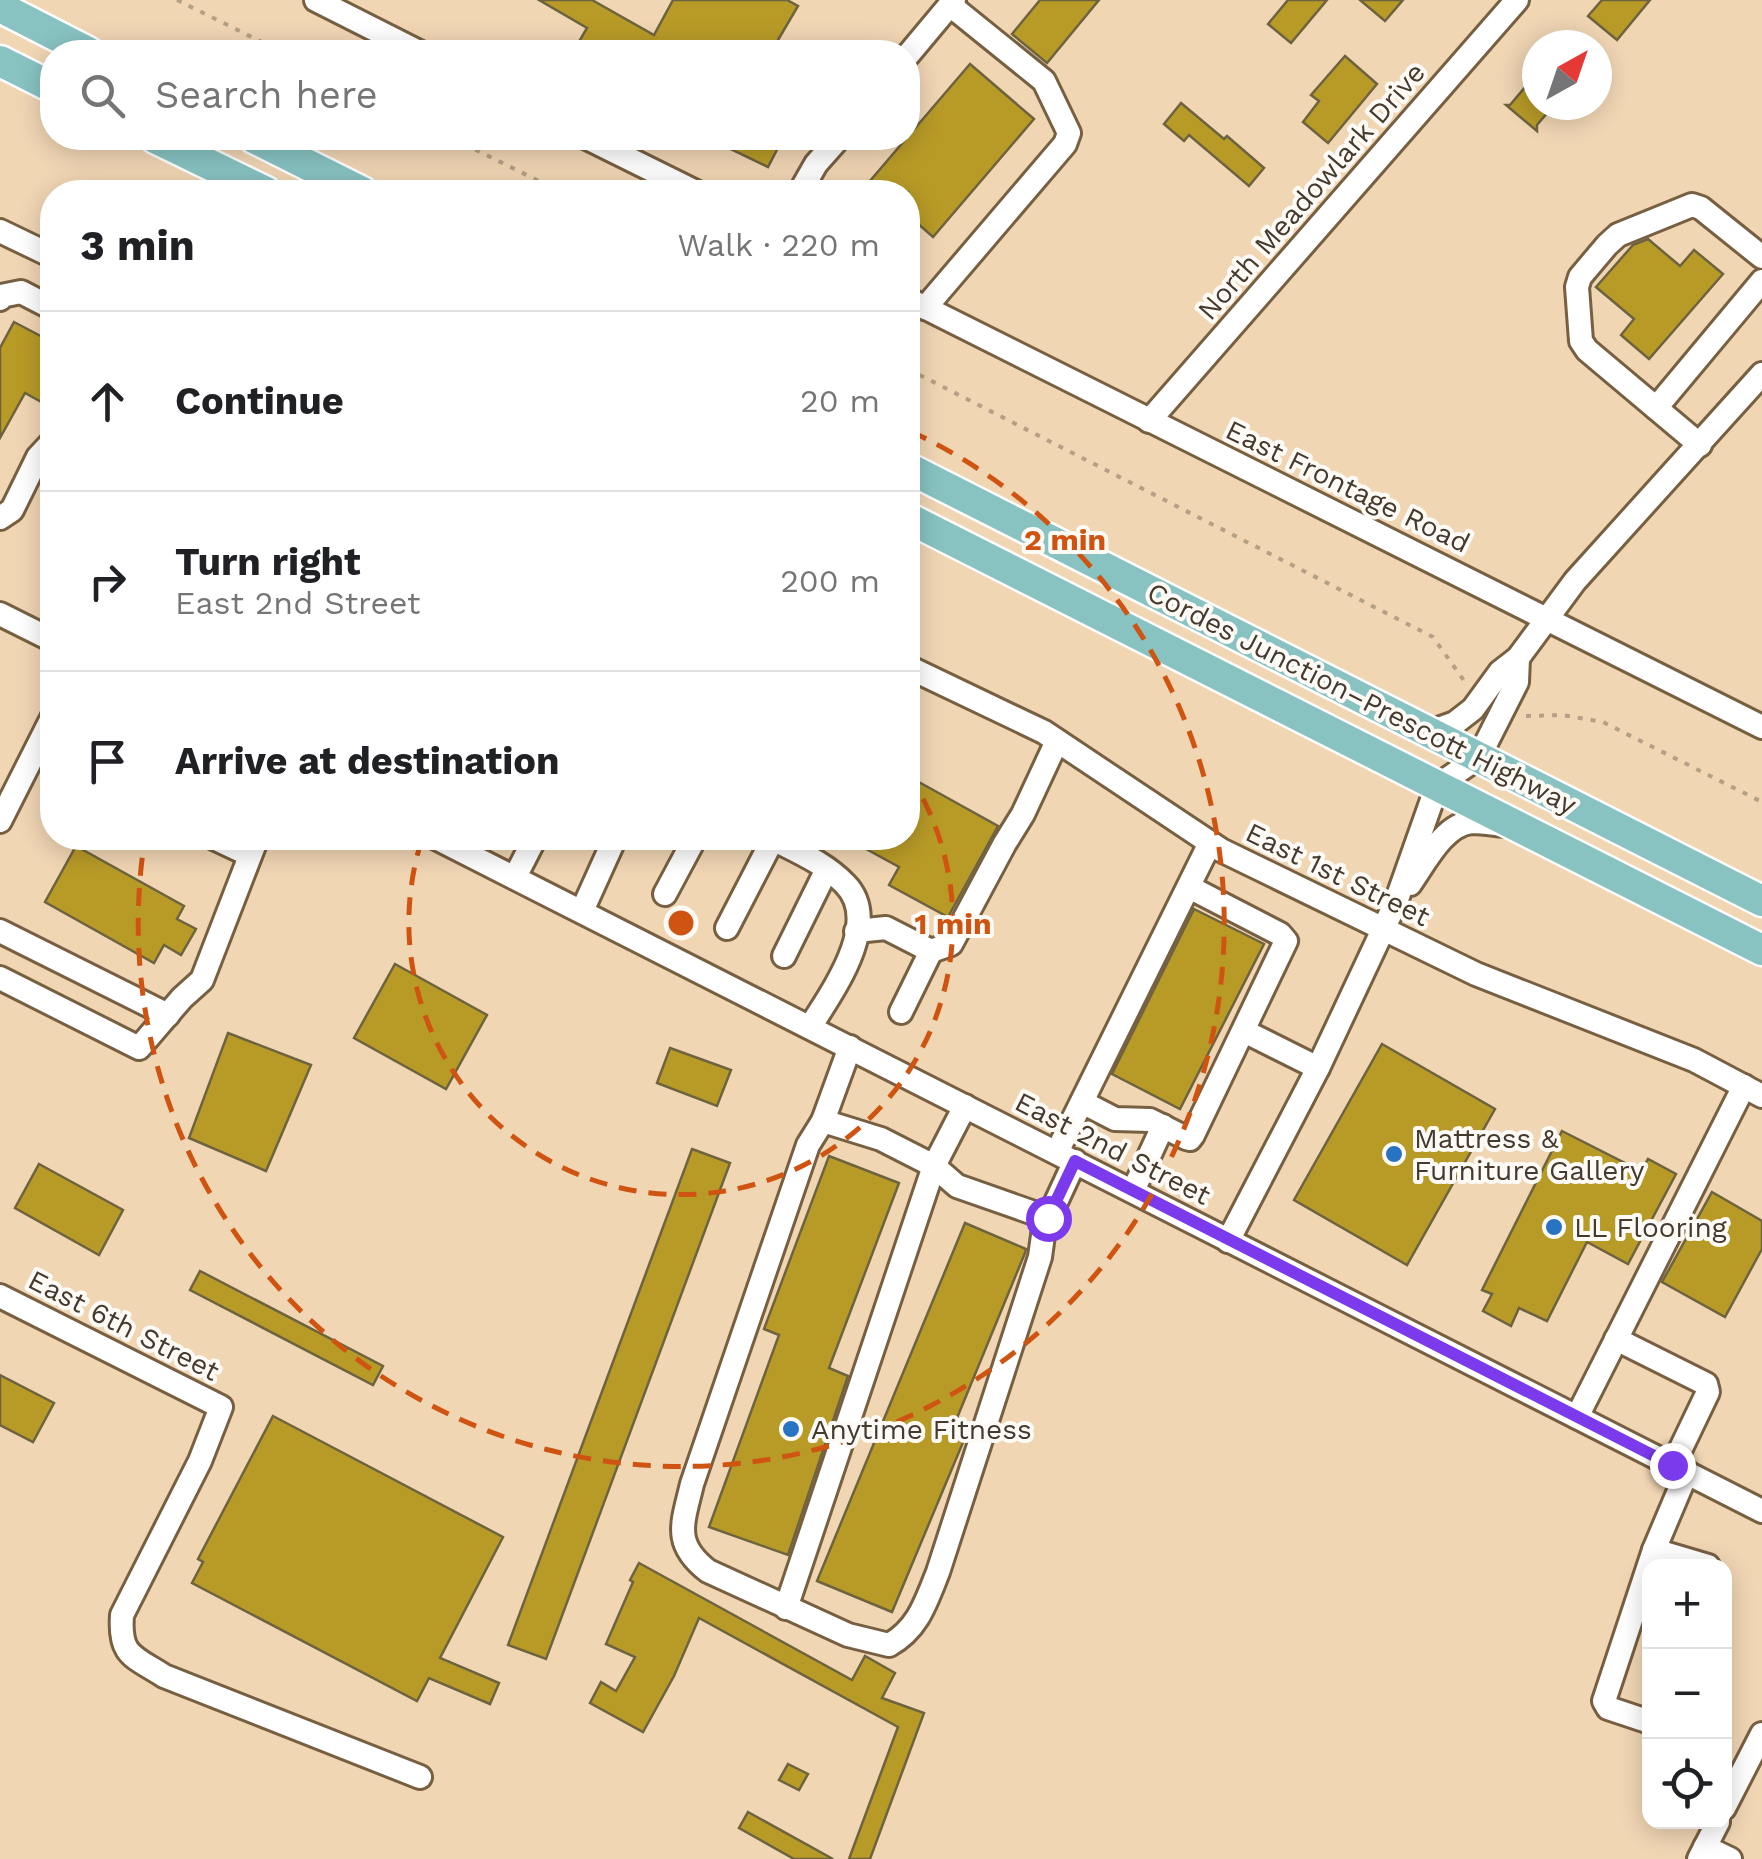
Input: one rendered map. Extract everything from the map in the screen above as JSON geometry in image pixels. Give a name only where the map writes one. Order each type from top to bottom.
[{"type":"main road","points":[[0,6],[65,40]]},
{"type":"main road","points":[[0,61],[40,81]]},
{"type":"main road","points":[[180,150],[241,180]]},
{"type":"main road","points":[[278,150],[338,180]]},
{"type":"main road","name":"Cordes Junction–Prescott Highway","points":[[920,474],[1762,901]]},
{"type":"main road","name":"Cordes Junction–Prescott Highway","points":[[920,524],[1762,950]]},
{"type":"street","points":[[316,0],[396,40]]},
{"type":"street","name":"North Meadowlark Drive","points":[[1150,421],[1517,0]]},
{"type":"street","points":[[920,41],[952,2],[1044,80],[1068,133],[1065,144],[920,299]]},
{"type":"street","points":[[611,150],[672,180]]},
{"type":"street","points":[[807,180],[828,150]]},
{"type":"street","points":[[1700,445],[1586,350],[1581,340],[1577,288],[1580,278],[1618,235],[1692,205],[1762,257]]},
{"type":"street","points":[[0,231],[40,250]]},
{"type":"street","points":[[1656,408],[1762,281]]},
{"type":"street","points":[[0,299],[22,292],[40,302]]},
{"type":"street","name":"East Frontage Road","points":[[920,305],[1762,727]]},
{"type":"street","points":[[1430,732],[1454,723],[1474,709],[1575,581],[1762,374]]},
{"type":"street","points":[[0,518],[12,510],[40,455]]},
{"type":"street","points":[[1,618],[40,635]]},
{"type":"street","points":[[1228,1241],[1318,1068],[1396,902],[1437,786],[1479,757],[1517,682],[1518,658]]},
{"type":"street","name":"East 1st Street","points":[[920,673],[1044,732],[1210,844],[1476,974],[1694,1060],[1753,1091]]},
{"type":"street","points":[[856,931],[886,928],[931,950],[952,944],[1004,843],[1024,814],[1057,741]]},
{"type":"street","points":[[0,822],[40,761]]},
{"type":"street","points":[[1396,902],[1447,834],[1458,826],[1470,822],[1516,826]]},
{"type":"street","points":[[850,1047],[823,1121],[808,1145],[692,1484],[681,1529],[685,1546],[708,1570],[848,1634],[889,1645],[914,1624],[938,1572],[1040,1257],[1044,1228],[1082,1102],[1210,844]]},
{"type":"street","points":[[0,978],[138,1048],[202,980],[252,850]]},
{"type":"street","name":"East 2nd Street","points":[[460,850],[1762,1511]]},
{"type":"street","points":[[515,877],[529,850]]},
{"type":"street","points":[[582,912],[610,850]]},
{"type":"street","points":[[666,894],[689,850]]},
{"type":"street","points":[[726,928],[766,850]]},
{"type":"street","points":[[793,850],[827,869],[848,887],[858,908],[854,950],[810,1027]]},
{"type":"street","points":[[784,956],[827,869]]},
{"type":"street","points":[[1082,1102],[1115,1119],[1146,1119],[1186,1138],[1193,1136],[1286,945],[1285,936],[1188,887]]},
{"type":"street","points":[[0,931],[168,1015]]},
{"type":"street","points":[[901,1012],[931,950]]},
{"type":"street","points":[[1244,1031],[1318,1068]]},
{"type":"street","points":[[1577,1416],[1753,1091]]},
{"type":"street","points":[[786,1608],[934,1166],[965,1106]]},
{"type":"street","points":[[823,1121],[882,1139],[934,1166],[957,1186],[1048,1218]]},
{"type":"street","points":[[1133,1191],[1163,1126]]},
{"type":"street","name":"East 6th Street","points":[[0,1296],[221,1407],[200,1461],[122,1615],[120,1636],[128,1653],[164,1676],[420,1777]]},
{"type":"street","points":[[1616,1339],[1706,1384],[1708,1392],[1604,1700],[1608,1708],[1642,1719]]},
{"type":"street","points":[[1654,1550],[1684,1559]]},
{"type":"street","points":[[1732,1792],[1762,1734]]},
{"type":"street","points":[[1714,1829],[1702,1853],[1730,1859]]},
{"type":"path","points":[[177,0],[258,40]]},
{"type":"path","points":[[476,150],[537,180]]},
{"type":"path","points":[[920,375],[1433,637],[1474,693]]},
{"type":"path","points":[[1521,716],[1562,715],[1604,722],[1762,802]]},
{"type":"building","points":[[539,0],[592,0],[654,35],[673,0],[787,0],[798,6],[778,40],[580,40],[587,28]]},
{"type":"building","points":[[1040,0],[1099,0],[1047,63],[1012,34]]},
{"type":"building","points":[[1288,0],[1327,0],[1291,43],[1268,24]]},
{"type":"building","points":[[1360,0],[1403,0],[1385,21]]},
{"type":"building","points":[[1602,0],[1650,0],[1617,40],[1612,30],[1605,30],[1588,16]]},
{"type":"building","points":[[1345,56],[1377,84],[1328,143],[1303,122],[1319,101],[1311,95]]},
{"type":"building","points":[[970,64],[1034,119],[933,237],[920,226],[920,180],[871,180],[896,150],[920,150],[920,122]]},
{"type":"building","points":[[1522,91],[1522,118],[1506,105]]},
{"type":"building","points":[[1181,103],[1264,168],[1249,186],[1189,135],[1184,141],[1164,124]]},
{"type":"building","points":[[1524,120],[1541,120],[1537,131]]},
{"type":"building","points":[[733,150],[777,150],[768,167]]},
{"type":"building","points":[[1648,239],[1680,266],[1694,250],[1723,274],[1649,359],[1621,335],[1634,319],[1596,287],[1633,245]]},
{"type":"building","points":[[14,322],[40,336],[40,401],[25,393],[0,438],[0,348]]},
{"type":"building","points":[[920,783],[998,826],[948,917],[889,885],[899,867],[868,850],[920,850]]},
{"type":"building","points":[[74,850],[83,850],[184,906],[177,919],[196,929],[181,955],[164,945],[154,963],[45,902]]},
{"type":"building","points":[[1194,909],[1264,944],[1180,1109],[1112,1074]]},
{"type":"building","points":[[395,964],[487,1015],[446,1089],[354,1038]]},
{"type":"building","points":[[228,1033],[311,1065],[266,1171],[189,1138]]},
{"type":"building","name":"Mattress & Furniture Gallery","points":[[1382,1044],[1495,1109],[1407,1265],[1294,1200]]},
{"type":"building","points":[[670,1048],[731,1070],[717,1106],[657,1083]]},
{"type":"building","name":"LL Flooring","points":[[1562,1131],[1641,1171],[1648,1159],[1676,1174],[1628,1264],[1587,1242],[1547,1321],[1519,1308],[1511,1326],[1483,1311],[1492,1294],[1482,1290]]},
{"type":"building","points":[[692,1149],[730,1163],[546,1659],[508,1645]]},
{"type":"building","points":[[829,1156],[899,1183],[829,1368],[848,1376],[788,1555],[709,1527],[779,1335],[764,1329]]},
{"type":"building","points":[[39,1164],[123,1210],[99,1255],[15,1208]]},
{"type":"building","points":[[1712,1192],[1762,1221],[1762,1249],[1725,1317],[1662,1282]]},
{"type":"building","points":[[965,1223],[1026,1249],[950,1435],[964,1440],[892,1612],[817,1581]]},
{"type":"building","points":[[200,1271],[383,1366],[373,1385],[190,1290]]},
{"type":"building","points":[[0,1375],[54,1403],[33,1442],[0,1425]]},
{"type":"building","points":[[273,1416],[503,1537],[440,1658],[499,1683],[490,1704],[429,1678],[417,1701],[192,1583],[203,1562],[198,1559]]},
{"type":"building","points":[[639,1563],[852,1680],[865,1656],[895,1673],[882,1698],[924,1713],[870,1859],[849,1859],[898,1727],[699,1618],[674,1676],[643,1732],[590,1703],[601,1682],[616,1691],[635,1657],[606,1644]]},
{"type":"building","points":[[788,1764],[808,1774],[799,1790],[779,1780]]},
{"type":"building","points":[[748,1812],[833,1859],[794,1859],[739,1828]]},
{"type":"place","name":"Mattress & Furniture Gallery","points":[[1394,1154]]},
{"type":"place","name":"LL Flooring","points":[[1554,1227]]},
{"type":"place","name":"Anytime Fitness","points":[[791,1429]]},
{"type":"route","points":[[1048,1218],[1075,1161],[1672,1465]]}]
